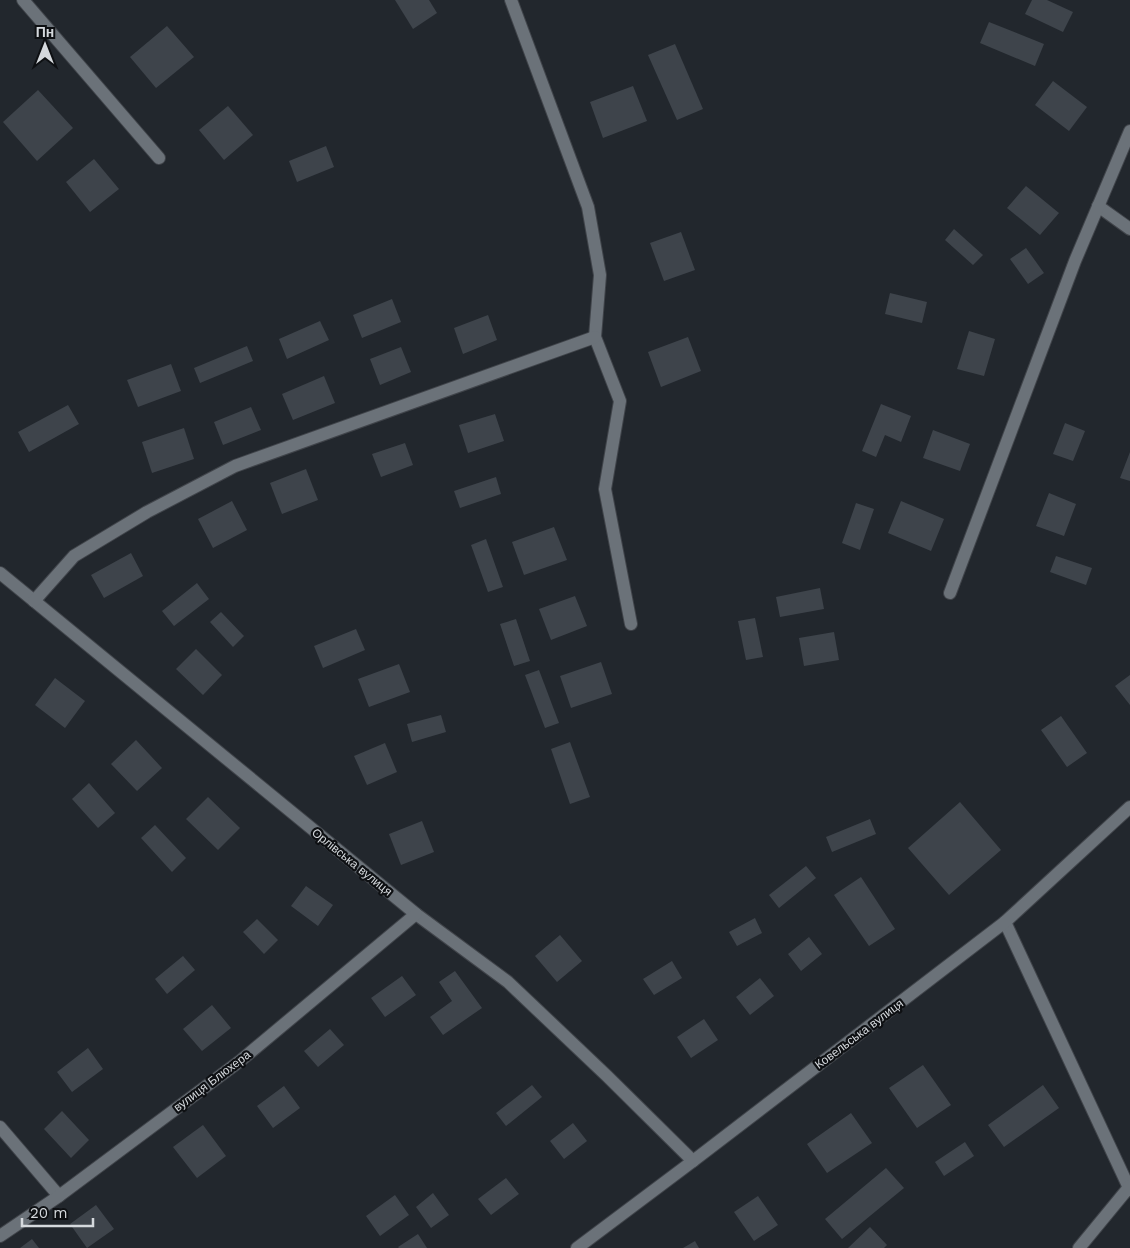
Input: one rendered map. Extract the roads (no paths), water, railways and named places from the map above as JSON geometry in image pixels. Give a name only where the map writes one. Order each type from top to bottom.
[{"type":"street","points":[[23,0],[159,158]]},
{"type":"street","points":[[511,0],[588,207],[600,275],[595,337],[620,400],[605,489],[631,624]]},
{"type":"street","points":[[950,593],[1072,270],[1130,130]]},
{"type":"street","points":[[1098,206],[1130,229]]},
{"type":"street","points":[[34,601],[74,556],[147,512],[234,466],[595,337]]},
{"type":"street","name":"Орлівська вулиця","points":[[0,573],[416,914],[508,982],[693,1161]]},
{"type":"street","name":"Ковельська вулиця","points":[[577,1248],[1005,922],[1130,807]]},
{"type":"street","name":"вулиця Блюхера","points":[[0,1236],[58,1196],[240,1061],[416,914]]},
{"type":"street","points":[[1005,922],[1130,1188],[1079,1248]]},
{"type":"street","points":[[0,1127],[58,1196]]}]
